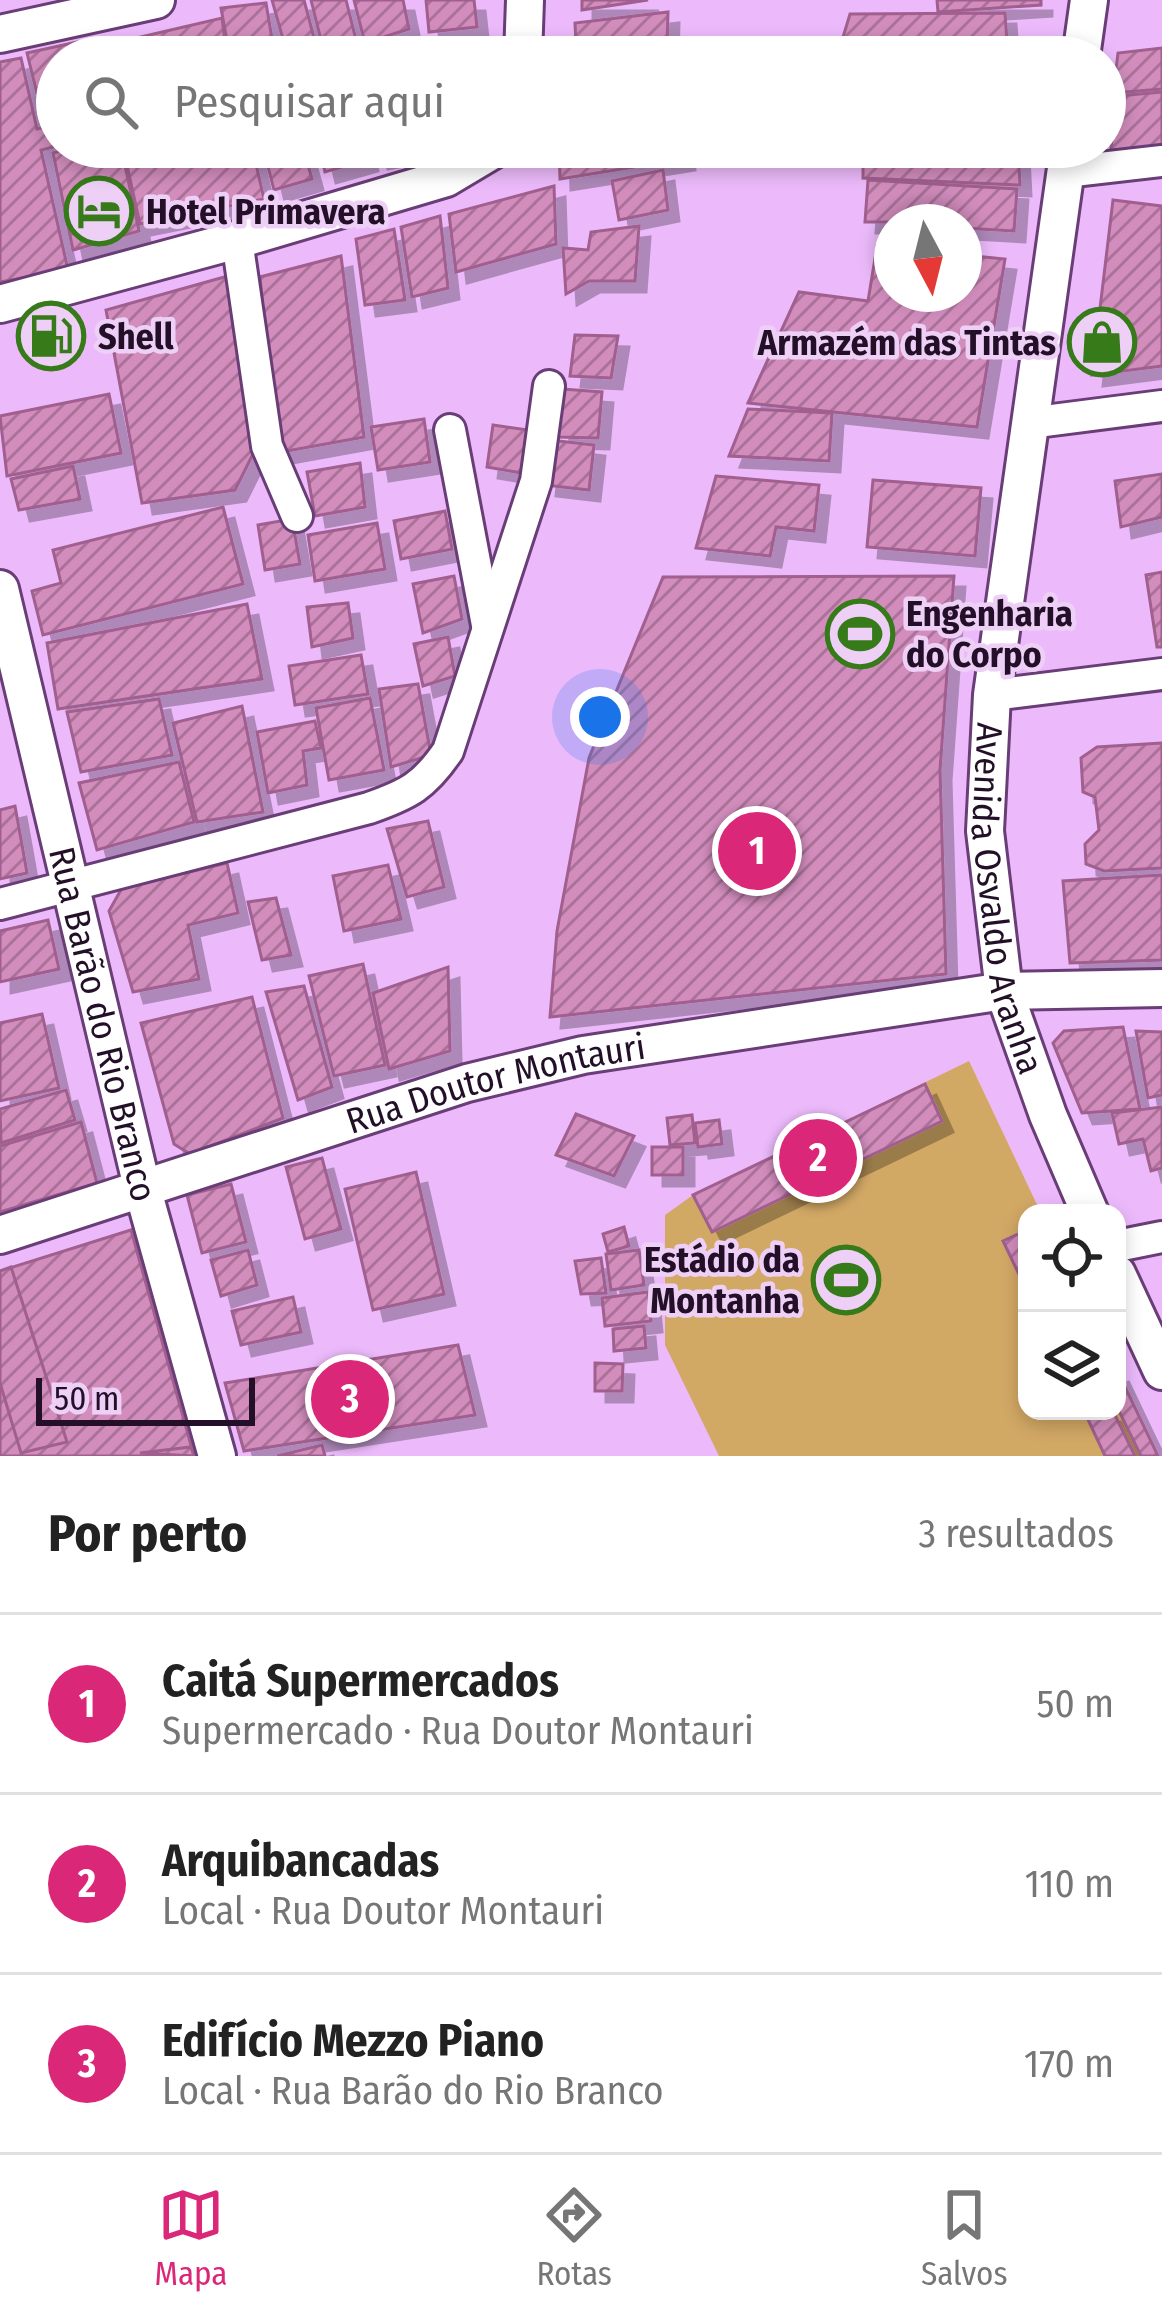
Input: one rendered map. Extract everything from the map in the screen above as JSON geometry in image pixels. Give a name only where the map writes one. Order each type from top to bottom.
[{"type":"main road","points":[[0,34],[156,0]]},
{"type":"main road","points":[[524,36],[525,0]]},
{"type":"main road","points":[[1084,36],[1089,0]]},
{"type":"main road","points":[[0,304],[236,240],[446,178],[464,168]]},
{"type":"main road","name":"Avenida Osvaldo Aranha","points":[[1066,168],[992,695],[985,831],[1004,991],[1086,1204]]},
{"type":"main road","name":"Rua Barão do Rio Branco","points":[[0,589],[6,644],[142,1187],[217,1456]]},
{"type":"main road","name":"Rua Doutor Montauri","points":[[0,1235],[526,1068],[583,1055],[1004,991],[1162,988]]},
{"type":"main road","points":[[1126,1293],[1162,1371]]},
{"type":"street","points":[[1126,161],[1162,161]]},
{"type":"street","points":[[236,240],[267,446],[297,516]]},
{"type":"street","points":[[0,904],[369,808],[427,782],[448,751],[536,481],[549,386]]},
{"type":"street","points":[[1029,423],[1162,406]]},
{"type":"street","points":[[450,430],[487,625]]},
{"type":"street","points":[[992,695],[1162,674]]},
{"type":"street","points":[[1126,1244],[1162,1238]]},
{"type":"shaded area","name":"Estádio da Montanha","points":[[969,1061],[1037,1204],[1018,1204],[1018,1420],[1126,1420],[1126,1394],[1155,1456],[719,1456],[665,1345],[665,1215],[693,1195]]},
{"type":"building","points":[[272,0],[304,0],[313,36],[282,36]]},
{"type":"building","points":[[311,0],[346,0],[355,36],[320,36]]},
{"type":"building","points":[[354,0],[403,0],[409,29],[363,36]]},
{"type":"building","points":[[426,0],[474,0],[477,27],[429,32]]},
{"type":"building","points":[[582,0],[648,0],[582,10]]},
{"type":"building","points":[[937,0],[1041,0],[1041,5],[938,12]]},
{"type":"building","points":[[266,3],[272,36],[226,36],[221,8]]},
{"type":"building","points":[[668,12],[667,36],[576,36],[575,23]]},
{"type":"building","points":[[1005,13],[1007,36],[843,36],[850,14]]},
{"type":"building","points":[[222,18],[224,36],[145,36]]},
{"type":"building","points":[[1162,48],[1162,89],[1126,92],[1126,52]]},
{"type":"building","points":[[36,51],[36,90],[27,53]]},
{"type":"building","points":[[21,58],[36,125],[36,168],[45,168],[68,270],[0,282],[0,62]]},
{"type":"building","points":[[1162,92],[1162,147],[1126,153],[1126,95]]},
{"type":"building","points":[[56,168],[126,168],[139,231],[73,250]]},
{"type":"building","points":[[128,168],[257,168],[264,199],[140,224]]},
{"type":"building","points":[[268,168],[309,168],[312,179],[274,190]]},
{"type":"building","points":[[560,168],[628,168],[560,179]]},
{"type":"building","points":[[863,168],[1019,168],[1020,185],[863,178]]},
{"type":"building","points":[[663,170],[668,210],[619,220],[612,181]]},
{"type":"building","points":[[868,180],[1017,189],[1014,231],[982,229],[982,204],[874,204],[874,222],[865,222]]},
{"type":"building","points":[[554,186],[556,244],[456,272],[449,214]]},
{"type":"building","points":[[1113,200],[1162,206],[1162,366],[1092,375]]},
{"type":"building","points":[[440,216],[448,288],[412,297],[401,227]]},
{"type":"building","points":[[639,226],[635,281],[589,281],[566,294],[563,248],[588,250],[591,232]]},
{"type":"building","points":[[394,229],[405,300],[365,305],[356,239]]},
{"type":"building","points":[[341,256],[364,437],[276,453],[260,277]]},
{"type":"building","points":[[982,257],[1005,259],[977,427],[748,403],[799,292],[868,301],[874,264],[874,312],[982,312]]},
{"type":"building","points":[[228,276],[254,452],[235,490],[142,503],[106,310]]},
{"type":"building","points":[[575,335],[618,336],[611,378],[570,376]]},
{"type":"building","points":[[562,389],[602,392],[598,438],[558,437]]},
{"type":"building","points":[[109,394],[121,453],[7,476],[0,416]]},
{"type":"building","points":[[748,409],[832,413],[829,461],[729,456]]},
{"type":"building","points":[[424,419],[430,462],[378,470],[371,427]]},
{"type":"building","points":[[493,425],[535,431],[527,474],[487,467]]},
{"type":"building","points":[[550,440],[594,445],[589,490],[545,485]]},
{"type":"building","points":[[360,463],[365,507],[315,516],[307,472]]},
{"type":"building","points":[[73,466],[80,499],[19,510],[11,479]]},
{"type":"building","points":[[1162,474],[1162,517],[1121,527],[1115,481]]},
{"type":"building","points":[[716,476],[819,485],[814,531],[776,527],[770,556],[696,548]]},
{"type":"building","points":[[873,480],[981,488],[975,556],[867,547]]},
{"type":"building","points":[[223,507],[243,584],[43,635],[32,591],[61,583],[53,550]]},
{"type":"building","points":[[445,511],[452,549],[401,559],[394,521]]},
{"type":"building","points":[[292,519],[300,564],[265,570],[258,525]]},
{"type":"building","points":[[377,523],[385,569],[315,581],[308,535]]},
{"type":"building","points":[[1162,572],[1162,647],[1157,647],[1146,575]]},
{"type":"building","points":[[454,576],[462,619],[423,633],[413,584]]},
{"type":"building","points":[[954,576],[940,770],[946,974],[550,1017],[557,931],[589,758],[663,577]]},
{"type":"building","points":[[348,603],[353,638],[312,647],[307,607]]},
{"type":"building","points":[[247,604],[262,679],[58,709],[47,643]]},
{"type":"building","points":[[448,637],[455,676],[423,686],[414,644]]},
{"type":"building","points":[[361,655],[368,694],[295,705],[289,666]]},
{"type":"building","points":[[418,684],[431,755],[391,767],[379,689]]},
{"type":"building","points":[[370,698],[384,770],[329,780],[316,708]]},
{"type":"building","points":[[159,699],[172,755],[81,772],[67,712]]},
{"type":"building","points":[[242,706],[263,812],[197,822],[173,723]]},
{"type":"building","points":[[315,721],[321,748],[303,751],[307,785],[268,793],[257,732]]},
{"type":"building","points":[[1162,743],[1162,868],[1104,871],[1086,864],[1085,844],[1099,830],[1095,797],[1083,792],[1081,758],[1097,747]]},
{"type":"building","points":[[179,762],[194,822],[97,850],[79,783]]},
{"type":"building","points":[[15,806],[27,873],[0,879],[0,810]]},
{"type":"building","points":[[428,821],[444,887],[407,897],[387,829]]},
{"type":"building","points":[[227,863],[238,913],[188,925],[199,979],[133,992],[109,911],[122,888]]},
{"type":"building","points":[[388,865],[401,919],[344,931],[333,876]]},
{"type":"building","points":[[1162,875],[1162,960],[1070,963],[1063,881]]},
{"type":"building","points":[[276,898],[291,955],[262,960],[248,902]]},
{"type":"building","points":[[48,920],[59,969],[0,982],[0,931]]},
{"type":"building","points":[[363,964],[385,1065],[334,1076],[309,976]]},
{"type":"building","points":[[448,967],[450,1051],[389,1069],[373,993]]},
{"type":"building","points":[[304,986],[332,1087],[298,1100],[266,992]]},
{"type":"building","points":[[252,997],[283,1118],[190,1154],[174,1144],[141,1023]]},
{"type":"building","points":[[42,1014],[59,1088],[0,1101],[0,1023]]},
{"type":"building","points":[[1123,1027],[1140,1109],[1082,1113],[1053,1043],[1064,1031]]},
{"type":"building","points":[[1136,1031],[1162,1032],[1162,1095],[1148,1098]]},
{"type":"building","points":[[925,1084],[942,1121],[712,1232],[693,1195]]},
{"type":"building","points":[[66,1090],[75,1120],[1,1143],[0,1109]]},
{"type":"building","points":[[1162,1107],[1162,1168],[1151,1171],[1143,1139],[1119,1144],[1112,1113]]},
{"type":"building","points":[[576,1114],[634,1136],[614,1176],[556,1155]]},
{"type":"building","points":[[692,1115],[695,1143],[670,1145],[667,1118]]},
{"type":"building","points":[[719,1120],[722,1144],[698,1147],[695,1123]]},
{"type":"building","points":[[81,1122],[97,1183],[0,1212],[0,1146]]},
{"type":"building","points":[[652,1147],[683,1147],[683,1175],[652,1175]]},
{"type":"building","points":[[322,1158],[341,1229],[305,1239],[286,1167]]},
{"type":"building","points":[[416,1172],[444,1294],[373,1310],[345,1189]]},
{"type":"building","points":[[231,1184],[246,1242],[202,1253],[187,1195]]},
{"type":"building","points":[[624,1227],[629,1246],[608,1252],[603,1234]]},
{"type":"building","points":[[131,1230],[194,1456],[0,1456],[0,1271]]},
{"type":"building","points":[[1018,1234],[1018,1272],[1003,1241]]},
{"type":"building","points":[[248,1250],[257,1285],[221,1296],[211,1260]]},
{"type":"building","points":[[639,1250],[644,1285],[611,1290],[606,1254]]},
{"type":"building","points":[[601,1258],[606,1293],[581,1294],[575,1261]]},
{"type":"building","points":[[11,1267],[67,1442],[21,1453],[0,1383],[0,1271]]},
{"type":"building","points":[[648,1292],[651,1321],[605,1326],[602,1298]]},
{"type":"building","points":[[293,1297],[301,1332],[241,1345],[232,1311]]},
{"type":"building","points":[[644,1326],[646,1348],[614,1351],[613,1329]]},
{"type":"building","points":[[458,1345],[475,1415],[244,1451],[225,1383]]},
{"type":"building","points":[[595,1363],[623,1364],[622,1391],[595,1391]]},
{"type":"building","points":[[1126,1389],[1158,1456],[1141,1456],[1123,1420]]},
{"type":"building","points":[[1088,1420],[1117,1420],[1135,1456],[1105,1456]]},
{"type":"building","points":[[322,1445],[325,1456],[277,1456]]},
{"type":"building","points":[[191,1447],[194,1456],[140,1453]]},
{"type":"place","name":"Hotel Primavera","points":[[99,211]]},
{"type":"place","name":"Shell","points":[[51,336]]},
{"type":"place","name":"Armazém das Tintas","points":[[1102,342]]},
{"type":"place","name":"Engenharia do Corpo","points":[[860,634]]},
{"type":"place","name":"Caitá Supermercados","points":[[757,851]]},
{"type":"place","name":"Arquibancadas","points":[[818,1158]]},
{"type":"place","name":"Estádio da Montanha","points":[[846,1280]]},
{"type":"place","name":"Edifício Mezzo Piano","points":[[350,1399]]}]
